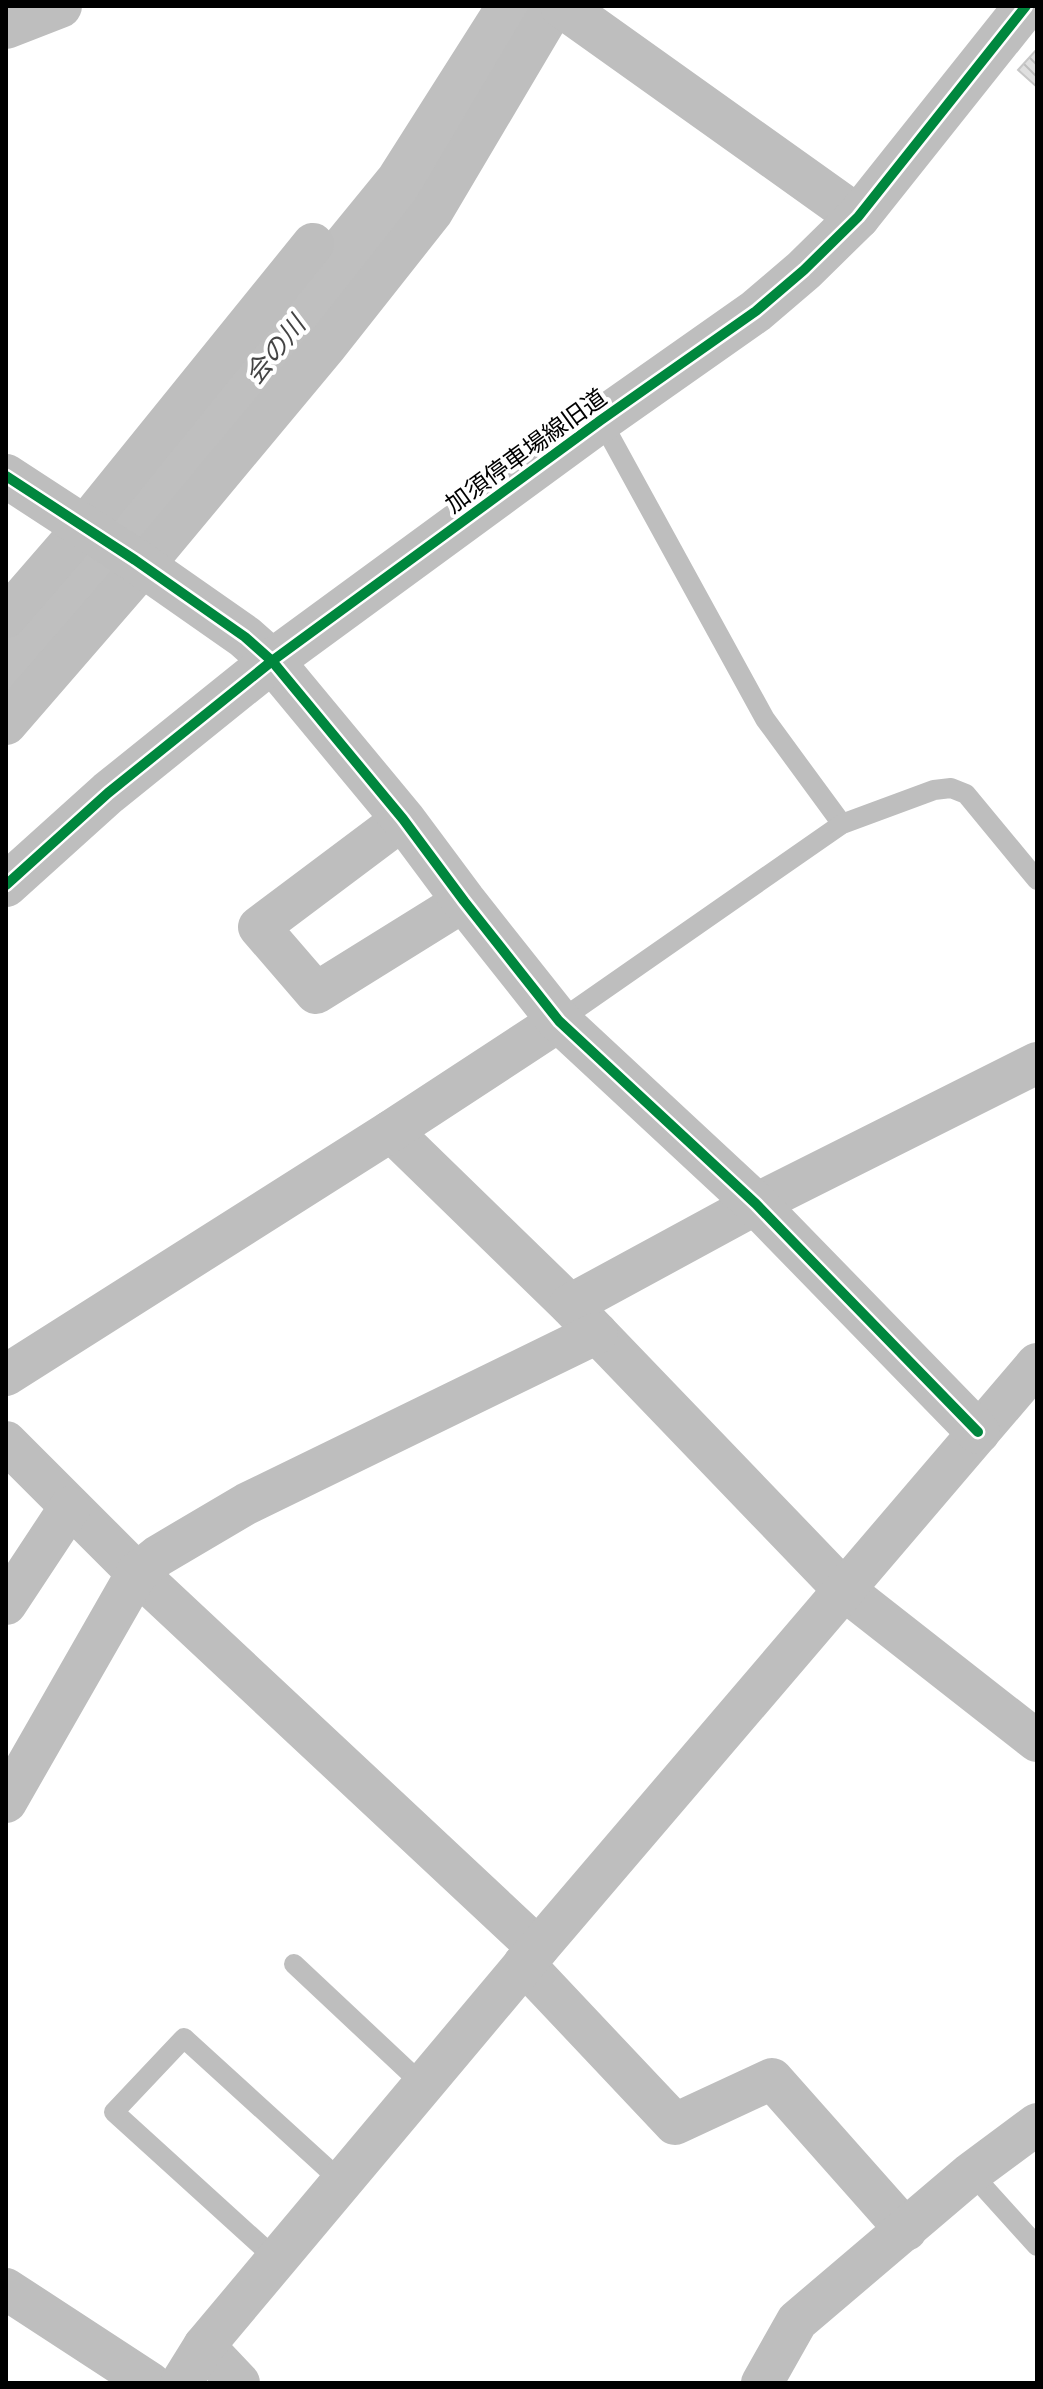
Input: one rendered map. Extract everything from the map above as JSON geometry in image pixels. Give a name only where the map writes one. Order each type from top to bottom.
[{"type":"street","points":[[6,27],[60,6]]},
{"type":"street","points":[[6,724],[139,563],[327,345],[432,212],[554,6]]},
{"type":"street","points":[[562,6],[858,217]]},
{"type":"street","name":"加須停車場線旧道","points":[[6,885],[108,793],[272,661],[601,420],[756,311],[804,270],[858,217],[1026,6]]},
{"type":"street","points":[[6,617],[88,529],[313,244]]},
{"type":"street","points":[[6,476],[139,563],[245,637],[272,661],[403,819],[559,1021],[756,1204],[978,1432]]},
{"type":"street","points":[[403,819],[259,927],[316,993],[464,901]]},
{"type":"street","points":[[6,1375],[559,1021]]},
{"type":"street","points":[[6,1802],[137,1573],[158,1556],[246,1504],[583,1319],[756,1204],[1037,1063]]},
{"type":"street","points":[[391,1131],[583,1319],[843,1589],[1037,1741]]},
{"type":"street","points":[[181,2383],[204,2346],[531,1956],[1037,1364]]},
{"type":"street","points":[[6,1442],[531,1956],[675,2124],[772,2079],[906,2230]]},
{"type":"street","points":[[6,1604],[70,1507]]},
{"type":"street","points":[[766,2381],[797,2321],[971,2173],[1034,2132]]},
{"type":"street","points":[[6,2289],[150,2383]]},
{"type":"street","points":[[204,2346],[239,2383]]},
{"type":"lane","points":[[601,420],[765,719],[842,824]]},
{"type":"lane","points":[[559,1021],[842,824],[934,790],[951,788],[966,794],[1037,880]]},
{"type":"lane","points":[[294,1964],[423,2085]]},
{"type":"lane","points":[[277,2260],[114,2112],[184,2038],[342,2182]]},
{"type":"lane","points":[[971,2173],[1037,2246]]},
{"type":"building","points":[[1037,49],[1037,87],[1018,70]]},
{"type":"waterway","name":"会の川","points":[[6,679],[408,187],[523,6]]},
{"type":"cycle path","points":[[6,885],[108,793],[272,661],[601,420],[756,311],[804,270],[858,217],[1026,6]]},
{"type":"cycle path","points":[[6,476],[135,560],[245,637],[272,661],[403,819],[559,1021],[756,1204],[978,1432]]}]
